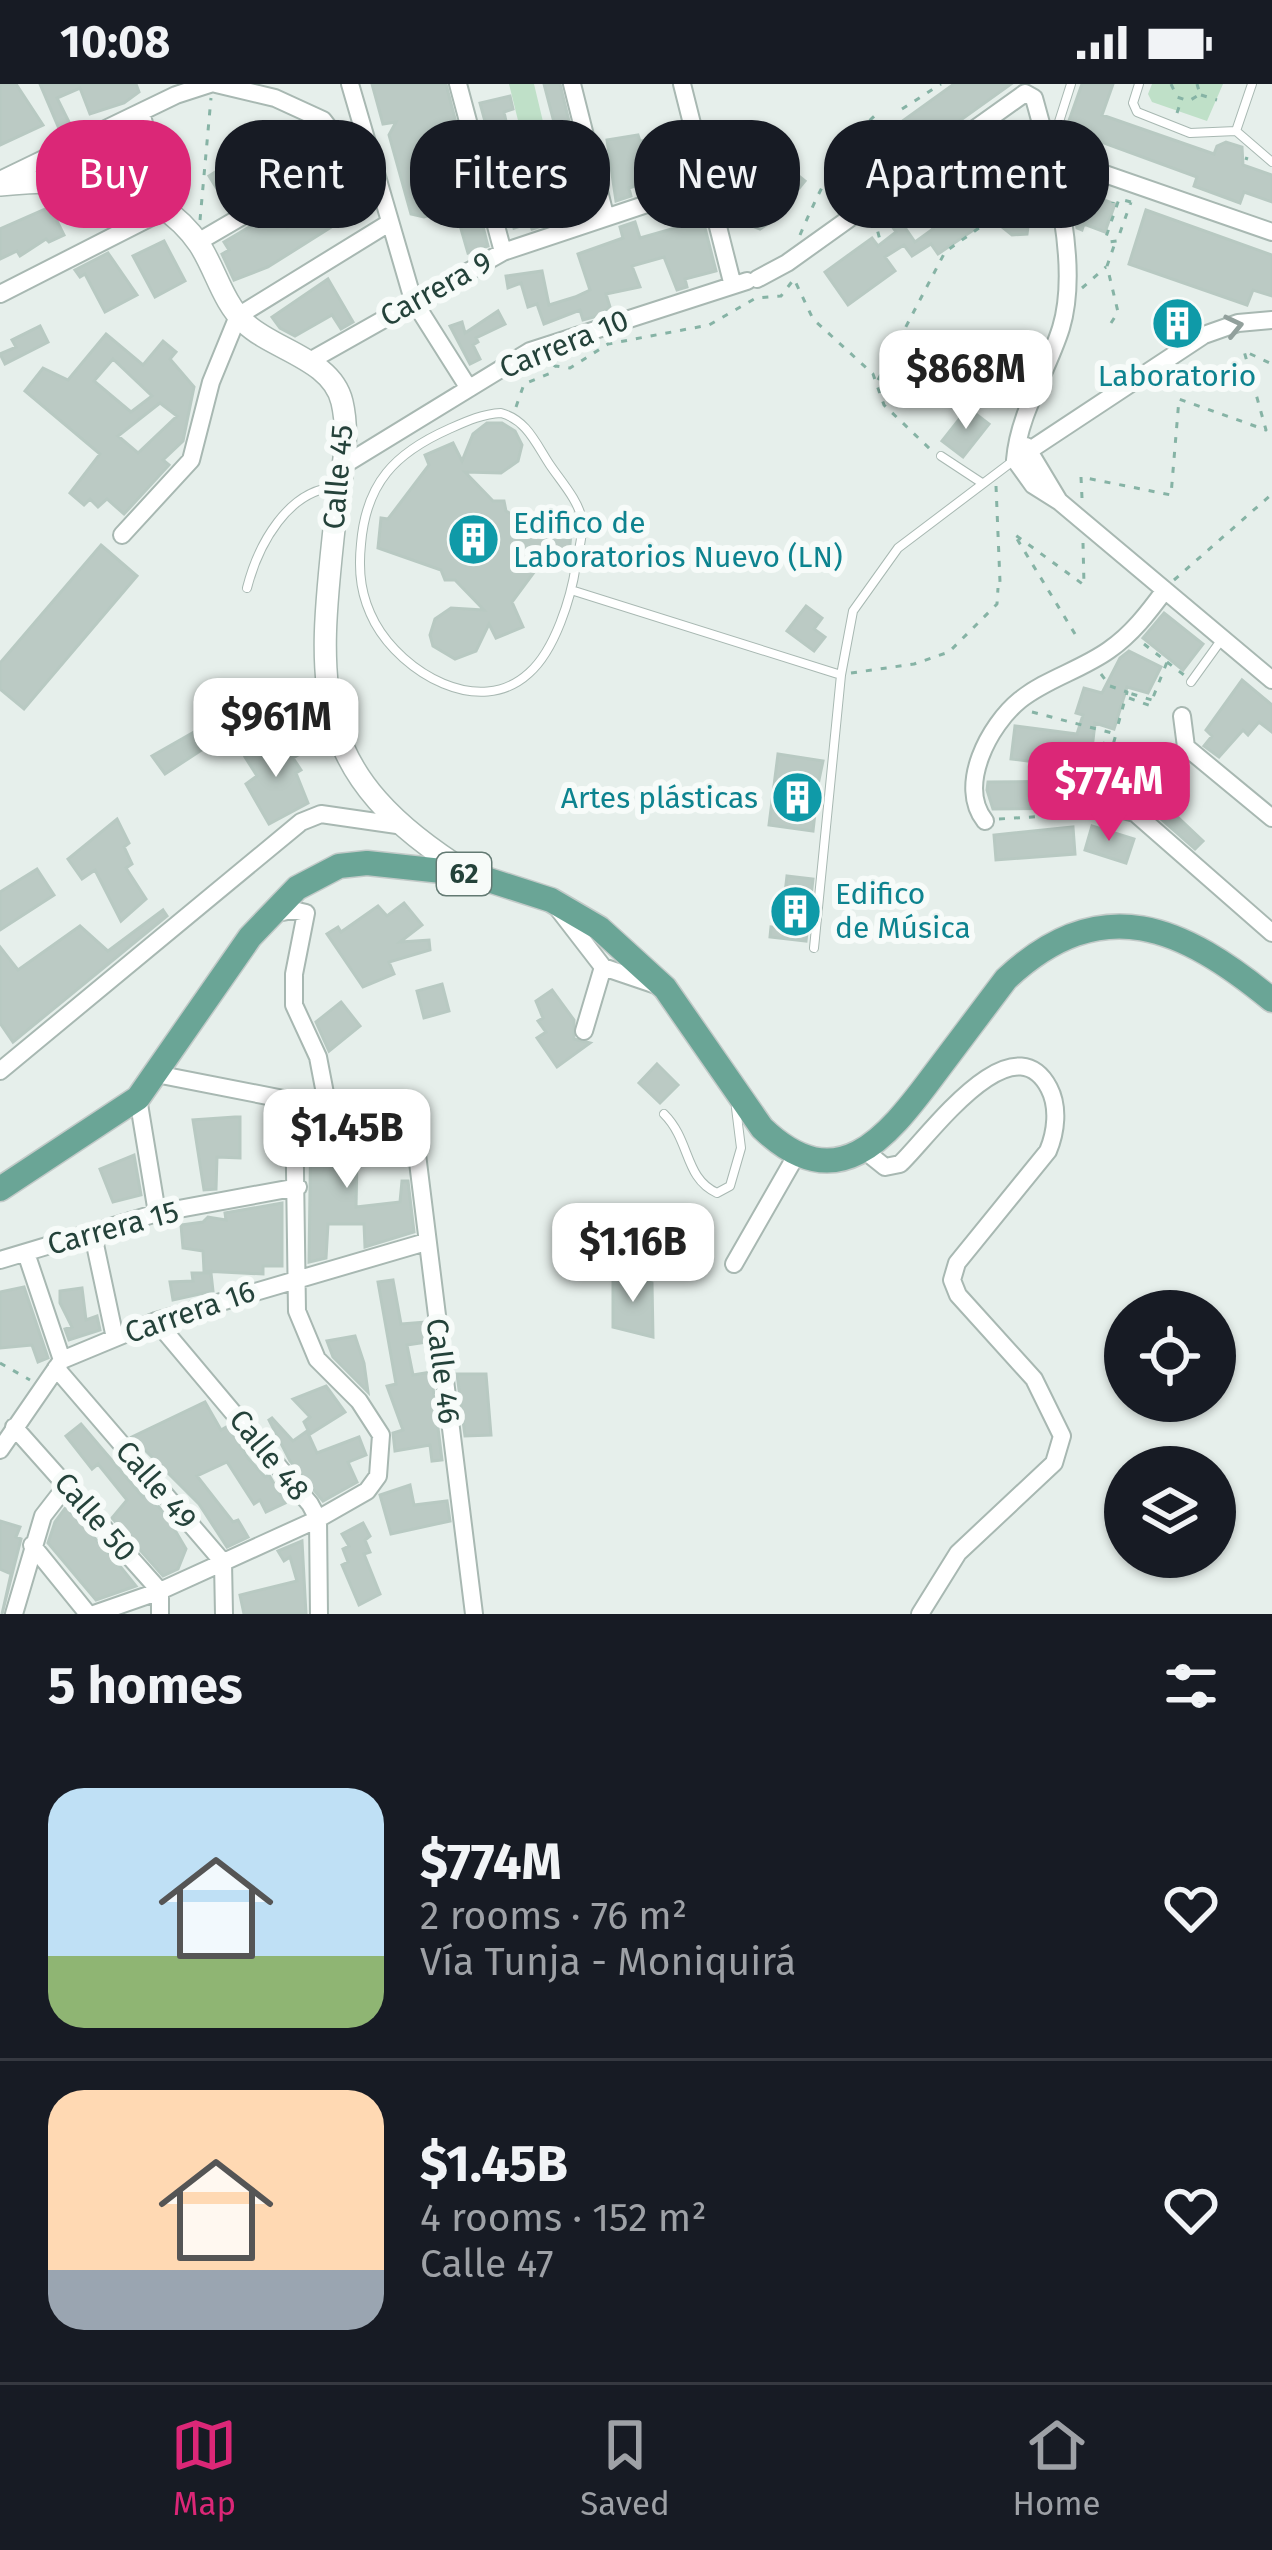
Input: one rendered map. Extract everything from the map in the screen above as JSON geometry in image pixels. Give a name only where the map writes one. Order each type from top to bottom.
[{"type":"main road","name":"62","points":[[0,1189],[138,1098],[250,937],[297,888],[339,866],[395,864],[470,874],[551,900],[599,928],[665,988],[762,1128],[797,1154]]},
{"type":"main road","points":[[797,1154],[833,1160],[865,1151],[895,1126],[1006,979],[1027,959],[1071,934],[1118,926],[1166,932],[1210,954],[1272,1000]]},
{"type":"street","points":[[124,120],[212,84],[306,109],[324,120]]},
{"type":"street","points":[[350,84],[360,120]]},
{"type":"street","points":[[458,84],[503,252]]},
{"type":"street","points":[[572,84],[581,120]]},
{"type":"street","points":[[682,84],[691,120]]},
{"type":"street","points":[[1022,89],[1034,98],[1040,120]]},
{"type":"street","name":"Carrera 10","points":[[342,476],[468,387],[552,343],[787,263],[1022,89]]},
{"type":"street","points":[[141,112],[143,120]]},
{"type":"street","points":[[0,183],[36,163]]},
{"type":"street","points":[[1109,170],[1272,232]]},
{"type":"street","points":[[0,183],[36,182]]},
{"type":"street","points":[[386,211],[413,301],[468,387]]},
{"type":"street","points":[[122,535],[191,460],[211,382],[238,316],[389,223]]},
{"type":"street","points":[[0,294],[130,228]]},
{"type":"street","name":"Calle 45","points":[[185,228],[198,242],[238,316],[338,388],[343,404],[342,476],[332,550],[326,680],[333,724],[362,785],[397,825],[470,874]]},
{"type":"street","points":[[198,242],[222,228]]},
{"type":"street","name":"Carrera 9","points":[[308,362],[503,252],[569,228]]},
{"type":"street","points":[[725,228],[746,280]]},
{"type":"street","points":[[1061,228],[1065,310],[1036,384],[1021,448],[1060,502],[1172,583],[1223,638],[1272,680]]},
{"type":"street","points":[[1021,448],[1221,327],[1272,320]]},
{"type":"street","points":[[985,821],[974,804],[973,774],[1009,711],[1131,633],[1172,583]]},
{"type":"street","points":[[1182,716],[1186,747],[1272,818]]},
{"type":"street","points":[[1171,766],[1186,747]]},
{"type":"street","points":[[1079,798],[1135,813],[1272,933]]},
{"type":"street","points":[[0,1070],[302,822],[321,814],[397,825]]},
{"type":"street","points":[[551,900],[603,967],[665,988]]},
{"type":"street","points":[[156,1074],[328,1109],[318,1057],[294,1005],[293,974],[306,913],[272,914]]},
{"type":"street","points":[[584,1031],[603,967]]},
{"type":"street","points":[[865,1151],[885,1167],[900,1164],[964,1096],[1008,1068],[1022,1067],[1041,1076],[1054,1099],[1048,1151],[957,1263],[952,1280],[958,1295],[1045,1395],[1061,1436],[1059,1450],[1044,1474],[958,1553],[920,1614]]},
{"type":"street","points":[[138,1098],[158,1213]]},
{"type":"street","points":[[32,1545],[91,1614],[160,1591],[318,1520],[367,1492],[381,1464],[381,1435],[359,1401],[317,1359],[297,1312],[294,1102]]},
{"type":"street","name":"Calle 46","points":[[328,1109],[395,1121],[410,1129],[418,1143],[426,1242],[474,1614]]},
{"type":"street","points":[[734,1264],[797,1154]]},
{"type":"street","name":"Carrera 15","points":[[0,1260],[158,1213],[298,1187]]},
{"type":"street","points":[[93,1235],[115,1338]]},
{"type":"street","name":"Carrera 16","points":[[59,1364],[156,1321],[296,1276],[426,1242]]},
{"type":"street","name":"Calle 49","points":[[26,1252],[59,1364],[223,1562]]},
{"type":"street","name":"Calle 48","points":[[156,1321],[296,1483],[318,1520],[319,1614]]},
{"type":"street","points":[[0,1450],[59,1364]]},
{"type":"street","name":"Calle 50","points":[[14,1427],[160,1591]]},
{"type":"street","points":[[14,1614],[43,1516],[67,1485]]},
{"type":"street","points":[[223,1562],[224,1614]]},
{"type":"street","points":[[160,1591],[160,1614]]},
{"type":"lane","points":[[1060,120],[1071,84]]},
{"type":"lane","points":[[1138,84],[1133,103],[1143,116],[1190,134],[1236,131],[1272,162]]},
{"type":"lane","points":[[1236,131],[1252,84]]},
{"type":"lane","points":[[1161,334],[1177,351]]},
{"type":"lane","points":[[998,397],[1036,384]]},
{"type":"lane","points":[[502,413],[517,418],[581,515],[572,590],[532,671],[502,688],[464,690],[420,671],[382,635],[363,597],[359,555],[365,507],[374,486],[394,462],[424,440],[478,416],[502,413]]},
{"type":"lane","points":[[814,948],[841,675],[853,611],[866,586],[898,548],[1021,448]]},
{"type":"lane","points":[[941,455],[982,483]]},
{"type":"lane","points":[[247,588],[268,538],[297,501],[342,476]]},
{"type":"lane","points":[[332,550],[359,555]]},
{"type":"lane","points":[[572,590],[841,675]]},
{"type":"lane","points":[[1188,679],[1223,638]]},
{"type":"lane","points":[[664,1114],[683,1135],[697,1176],[710,1191],[724,1192],[736,1175],[741,1148],[733,1089]]},
{"type":"path","points":[[198,242],[212,84]]},
{"type":"path","points":[[902,110],[941,84]]},
{"type":"path","points":[[1171,84],[1181,99]]},
{"type":"path","points":[[1197,84],[1200,94]]},
{"type":"path","points":[[1181,99],[1193,100],[1200,94]]},
{"type":"path","points":[[1200,94],[1217,100]]},
{"type":"path","points":[[1177,112],[1181,99]]},
{"type":"path","points":[[794,249],[824,179],[859,129],[879,112]]},
{"type":"path","points":[[1073,297],[1107,266],[1133,194]]},
{"type":"path","points":[[1109,200],[1131,202]]},
{"type":"path","points":[[1115,201],[1106,237],[1115,241]]},
{"type":"path","points":[[876,228],[880,244]]},
{"type":"path","points":[[877,381],[945,252],[979,228]]},
{"type":"path","points":[[1107,266],[1118,312],[1111,323]]},
{"type":"path","points":[[515,409],[524,384],[551,374],[555,366],[570,368],[608,344],[709,325],[756,298],[781,296],[794,279],[813,319],[877,381],[888,410],[941,455]]},
{"type":"path","points":[[1082,499],[1081,477],[1171,495],[1179,399],[1266,430],[1244,351],[1272,364]]},
{"type":"path","points":[[841,675],[914,664],[949,652],[997,604],[997,472]]},
{"type":"path","points":[[1172,583],[1272,494]]},
{"type":"path","points":[[1075,634],[1014,534],[1084,585],[1083,542]]},
{"type":"path","points":[[1131,633],[1188,679]]},
{"type":"path","points":[[1092,662],[1110,686],[1152,700],[1167,662]]},
{"type":"path","points":[[1112,747],[1128,695]]},
{"type":"path","points":[[1023,710],[1115,734]]},
{"type":"path","points":[[985,821],[1080,814],[1079,775],[1090,776],[1097,742],[1171,766]]},
{"type":"path","points":[[0,1363],[42,1387]]},
{"type":"green space","points":[[509,84],[534,84],[543,120],[518,120]]},
{"type":"green space","points":[[1152,84],[1223,84],[1207,121],[1152,102],[1148,94]]},
{"type":"building","points":[[0,84],[16,84],[40,120],[36,128],[0,145]]},
{"type":"building","points":[[40,84],[136,84],[139,92],[124,103],[90,114],[80,88],[57,98],[68,120],[55,120]]},
{"type":"building","points":[[372,84],[446,84],[455,120],[410,120],[410,210],[389,135],[396,122],[382,120]]},
{"type":"building","points":[[544,84],[560,84],[569,120],[553,120]]},
{"type":"building","points":[[954,84],[1011,84],[961,120],[904,120]]},
{"type":"building","points":[[1082,84],[1113,84],[1102,115],[1214,154],[1226,142],[1242,147],[1243,165],[1272,175],[1272,202],[1244,192],[1240,203],[1194,186],[1197,177],[1109,145],[1109,120],[1069,120]]},
{"type":"building","points":[[510,96],[513,109],[504,112],[506,120],[485,120],[480,103]]},
{"type":"building","points":[[634,136],[634,186],[629,188],[631,196],[616,201],[610,160],[610,140]]},
{"type":"building","points":[[1146,210],[1272,255],[1272,296],[1253,290],[1247,305],[1129,264]]},
{"type":"building","points":[[36,213],[36,228],[60,228],[64,235],[46,239],[20,256],[17,251],[0,259],[0,229]]},
{"type":"building","points":[[634,222],[640,238],[675,228],[705,228],[716,271],[685,279],[687,287],[677,290],[664,257],[632,266],[640,287],[606,294],[610,307],[598,316],[583,320],[580,310],[544,324],[537,304],[528,307],[521,283],[508,288],[506,276],[542,271],[549,305],[575,297],[590,290],[578,254],[623,238],[620,227]]},
{"type":"building","points":[[247,228],[330,228],[268,267],[234,280],[222,254],[229,250],[224,242]]},
{"type":"building","points":[[461,228],[483,228],[488,246],[468,253]]},
{"type":"building","points":[[893,228],[905,228],[915,242],[933,229],[976,228],[938,254],[931,244],[912,256],[904,245],[885,257],[895,271],[848,305],[825,272],[872,238],[878,246],[896,232]]},
{"type":"building","points":[[1003,228],[1028,228],[1027,234],[1012,235]]},
{"type":"building","points":[[164,241],[185,281],[155,297],[133,256]]},
{"type":"building","points":[[108,253],[137,295],[105,312],[85,274],[80,277],[75,270]]},
{"type":"building","points":[[328,279],[353,322],[341,329],[332,315],[295,336],[280,328],[272,317]]},
{"type":"building","points":[[498,311],[505,324],[476,338],[473,345],[480,359],[470,364],[450,326],[462,322],[465,333]]},
{"type":"building","points":[[40,326],[48,342],[5,364],[0,354],[16,347],[12,340]]},
{"type":"building","points":[[106,334],[143,365],[163,341],[176,352],[170,359],[194,387],[183,441],[163,460],[169,465],[124,514],[107,499],[98,507],[90,499],[84,505],[70,493],[100,454],[25,391],[43,368],[68,380]],"holes":[[[113,359],[152,396],[131,412],[94,381]],[[160,403],[177,416],[138,453],[118,436]]]},
{"type":"building","points":[[968,408],[989,424],[963,457],[942,441]]},
{"type":"building","name":"Edifico de Laboratorios Nuevo (LN)","points":[[487,423],[502,423],[515,431],[522,445],[518,461],[501,473],[465,472],[493,501],[504,501],[506,511],[530,524],[571,534],[568,564],[543,560],[512,602],[523,627],[496,638],[489,624],[476,651],[455,659],[433,646],[430,635],[435,619],[451,608],[484,610],[455,580],[445,580],[441,570],[378,548],[381,518],[388,519],[429,465],[425,455],[453,443],[462,461],[473,434]]},
{"type":"building","points":[[101,545],[137,576],[24,709],[0,689],[0,663]]},
{"type":"building","points":[[806,606],[822,618],[814,629],[825,637],[814,651],[787,631]]},
{"type":"building","points":[[1164,613],[1203,644],[1183,670],[1143,638]]},
{"type":"building","points":[[1129,651],[1161,667],[1148,693],[1127,687],[1114,729],[1095,723],[1092,749],[1154,769],[1148,789],[1203,841],[1195,849],[1151,810],[1156,804],[1100,786],[1101,770],[1011,759],[1015,726],[1077,734],[1083,715],[1076,713],[1084,688],[1102,693],[1120,658]]},
{"type":"building","points":[[1242,680],[1272,705],[1272,732],[1259,722],[1248,735],[1243,730],[1219,757],[1204,746],[1212,736],[1206,730]]},
{"type":"building","points":[[275,686],[282,697],[165,774],[152,756]]},
{"type":"building","points":[[281,734],[298,755],[293,758],[301,770],[296,773],[308,803],[269,824],[246,784],[257,776],[245,757]]},
{"type":"building","name":"Artes plásticas","points":[[778,754],[823,761],[813,831],[769,825]]},
{"type":"building","points":[[1076,781],[1067,796],[1072,808],[993,809],[987,790],[988,782]]},
{"type":"building","points":[[117,819],[129,843],[124,847],[132,864],[126,868],[146,899],[121,921],[95,870],[82,879],[68,859]]},
{"type":"building","points":[[1092,826],[1134,839],[1126,863],[1085,850]]},
{"type":"building","points":[[1073,827],[1075,854],[996,860],[994,835]]},
{"type":"building","points":[[37,869],[54,895],[0,930],[0,892]]},
{"type":"building","name":"Edifico de Música","points":[[787,876],[813,879],[806,941],[770,937],[771,927],[781,928]]},
{"type":"building","points":[[404,903],[422,925],[400,942],[429,940],[430,950],[389,962],[394,974],[363,987],[327,934],[338,927],[341,932],[378,906],[387,916]]},
{"type":"building","points":[[163,910],[167,916],[13,1042],[0,1023],[0,947],[18,970],[80,926],[108,951]]},
{"type":"building","points":[[442,984],[449,1011],[424,1018],[417,991]]},
{"type":"building","points":[[552,990],[574,1020],[574,1039],[590,1043],[557,1067],[537,1038],[546,1032],[538,1021],[543,1018],[536,1001]]},
{"type":"building","points":[[341,1002],[360,1026],[329,1051],[316,1022]]},
{"type":"building","points":[[657,1064],[678,1085],[660,1103],[639,1083]]},
{"type":"building","points":[[240,1117],[240,1158],[217,1157],[216,1189],[204,1190],[193,1120]]},
{"type":"building","points":[[311,1118],[363,1128],[356,1207],[400,1202],[402,1181],[408,1181],[414,1232],[365,1247],[364,1224],[328,1224],[326,1258],[309,1262]]},
{"type":"building","points":[[134,1155],[141,1195],[113,1202],[100,1169]]},
{"type":"building","points":[[282,1203],[282,1266],[263,1266],[263,1274],[204,1271],[203,1251],[183,1248],[181,1225],[208,1217],[226,1220],[225,1213]]},
{"type":"building","points":[[613,1272],[652,1283],[653,1337],[613,1327]]},
{"type":"building","points":[[192,1273],[211,1273],[213,1291],[173,1300],[170,1282],[193,1281]]},
{"type":"building","points":[[393,1280],[401,1324],[425,1322],[427,1342],[407,1345],[413,1375],[431,1372],[442,1460],[432,1461],[430,1445],[395,1451],[393,1433],[403,1430],[387,1386],[396,1384],[378,1282]]},
{"type":"building","points":[[24,1287],[48,1358],[38,1362],[32,1345],[0,1348],[0,1292]]},
{"type":"building","points":[[82,1288],[86,1320],[97,1316],[100,1330],[69,1340],[65,1329],[72,1327],[60,1303],[60,1291]]},
{"type":"building","points":[[355,1336],[368,1392],[333,1357],[327,1341]]},
{"type":"building","points":[[457,1374],[486,1374],[491,1435],[465,1436]]},
{"type":"building","points":[[326,1386],[345,1412],[310,1434],[304,1422],[310,1417],[293,1399]]},
{"type":"building","points":[[205,1402],[221,1430],[228,1426],[248,1458],[265,1477],[269,1475],[285,1503],[266,1512],[260,1500],[254,1504],[227,1462],[197,1476],[248,1537],[227,1547],[199,1504],[132,1437]]},
{"type":"building","points":[[272,1418],[293,1441],[307,1431],[317,1453],[359,1437],[366,1455],[348,1462],[357,1482],[323,1501],[290,1461]]},
{"type":"building","points":[[81,1424],[143,1497],[147,1494],[166,1515],[186,1549],[178,1569],[163,1576],[112,1518],[127,1500],[98,1464],[92,1469],[66,1436]]},
{"type":"building","points":[[410,1485],[414,1505],[447,1501],[450,1521],[391,1534],[380,1495]]},
{"type":"building","points":[[66,1507],[136,1586],[96,1600],[48,1543]]},
{"type":"building","points":[[0,1521],[20,1527],[16,1537],[21,1539],[2,1614],[11,1574],[0,1569]]},
{"type":"building","points":[[363,1523],[370,1536],[365,1540],[370,1552],[364,1554],[380,1594],[359,1605],[342,1565],[348,1562],[343,1549],[349,1546],[342,1534]]},
{"type":"building","points":[[302,1541],[306,1614],[244,1614],[240,1595],[297,1581],[290,1557],[284,1561],[278,1551]]},
{"type":"place","name":"Laboratorio","points":[[1177,324]]},
{"type":"place","name":"Edifico de Laboratorios Nuevo (LN)","points":[[474,540]]},
{"type":"place","name":"Artes plásticas","points":[[797,798]]},
{"type":"place","name":"Edifico de Música","points":[[796,911]]}]
